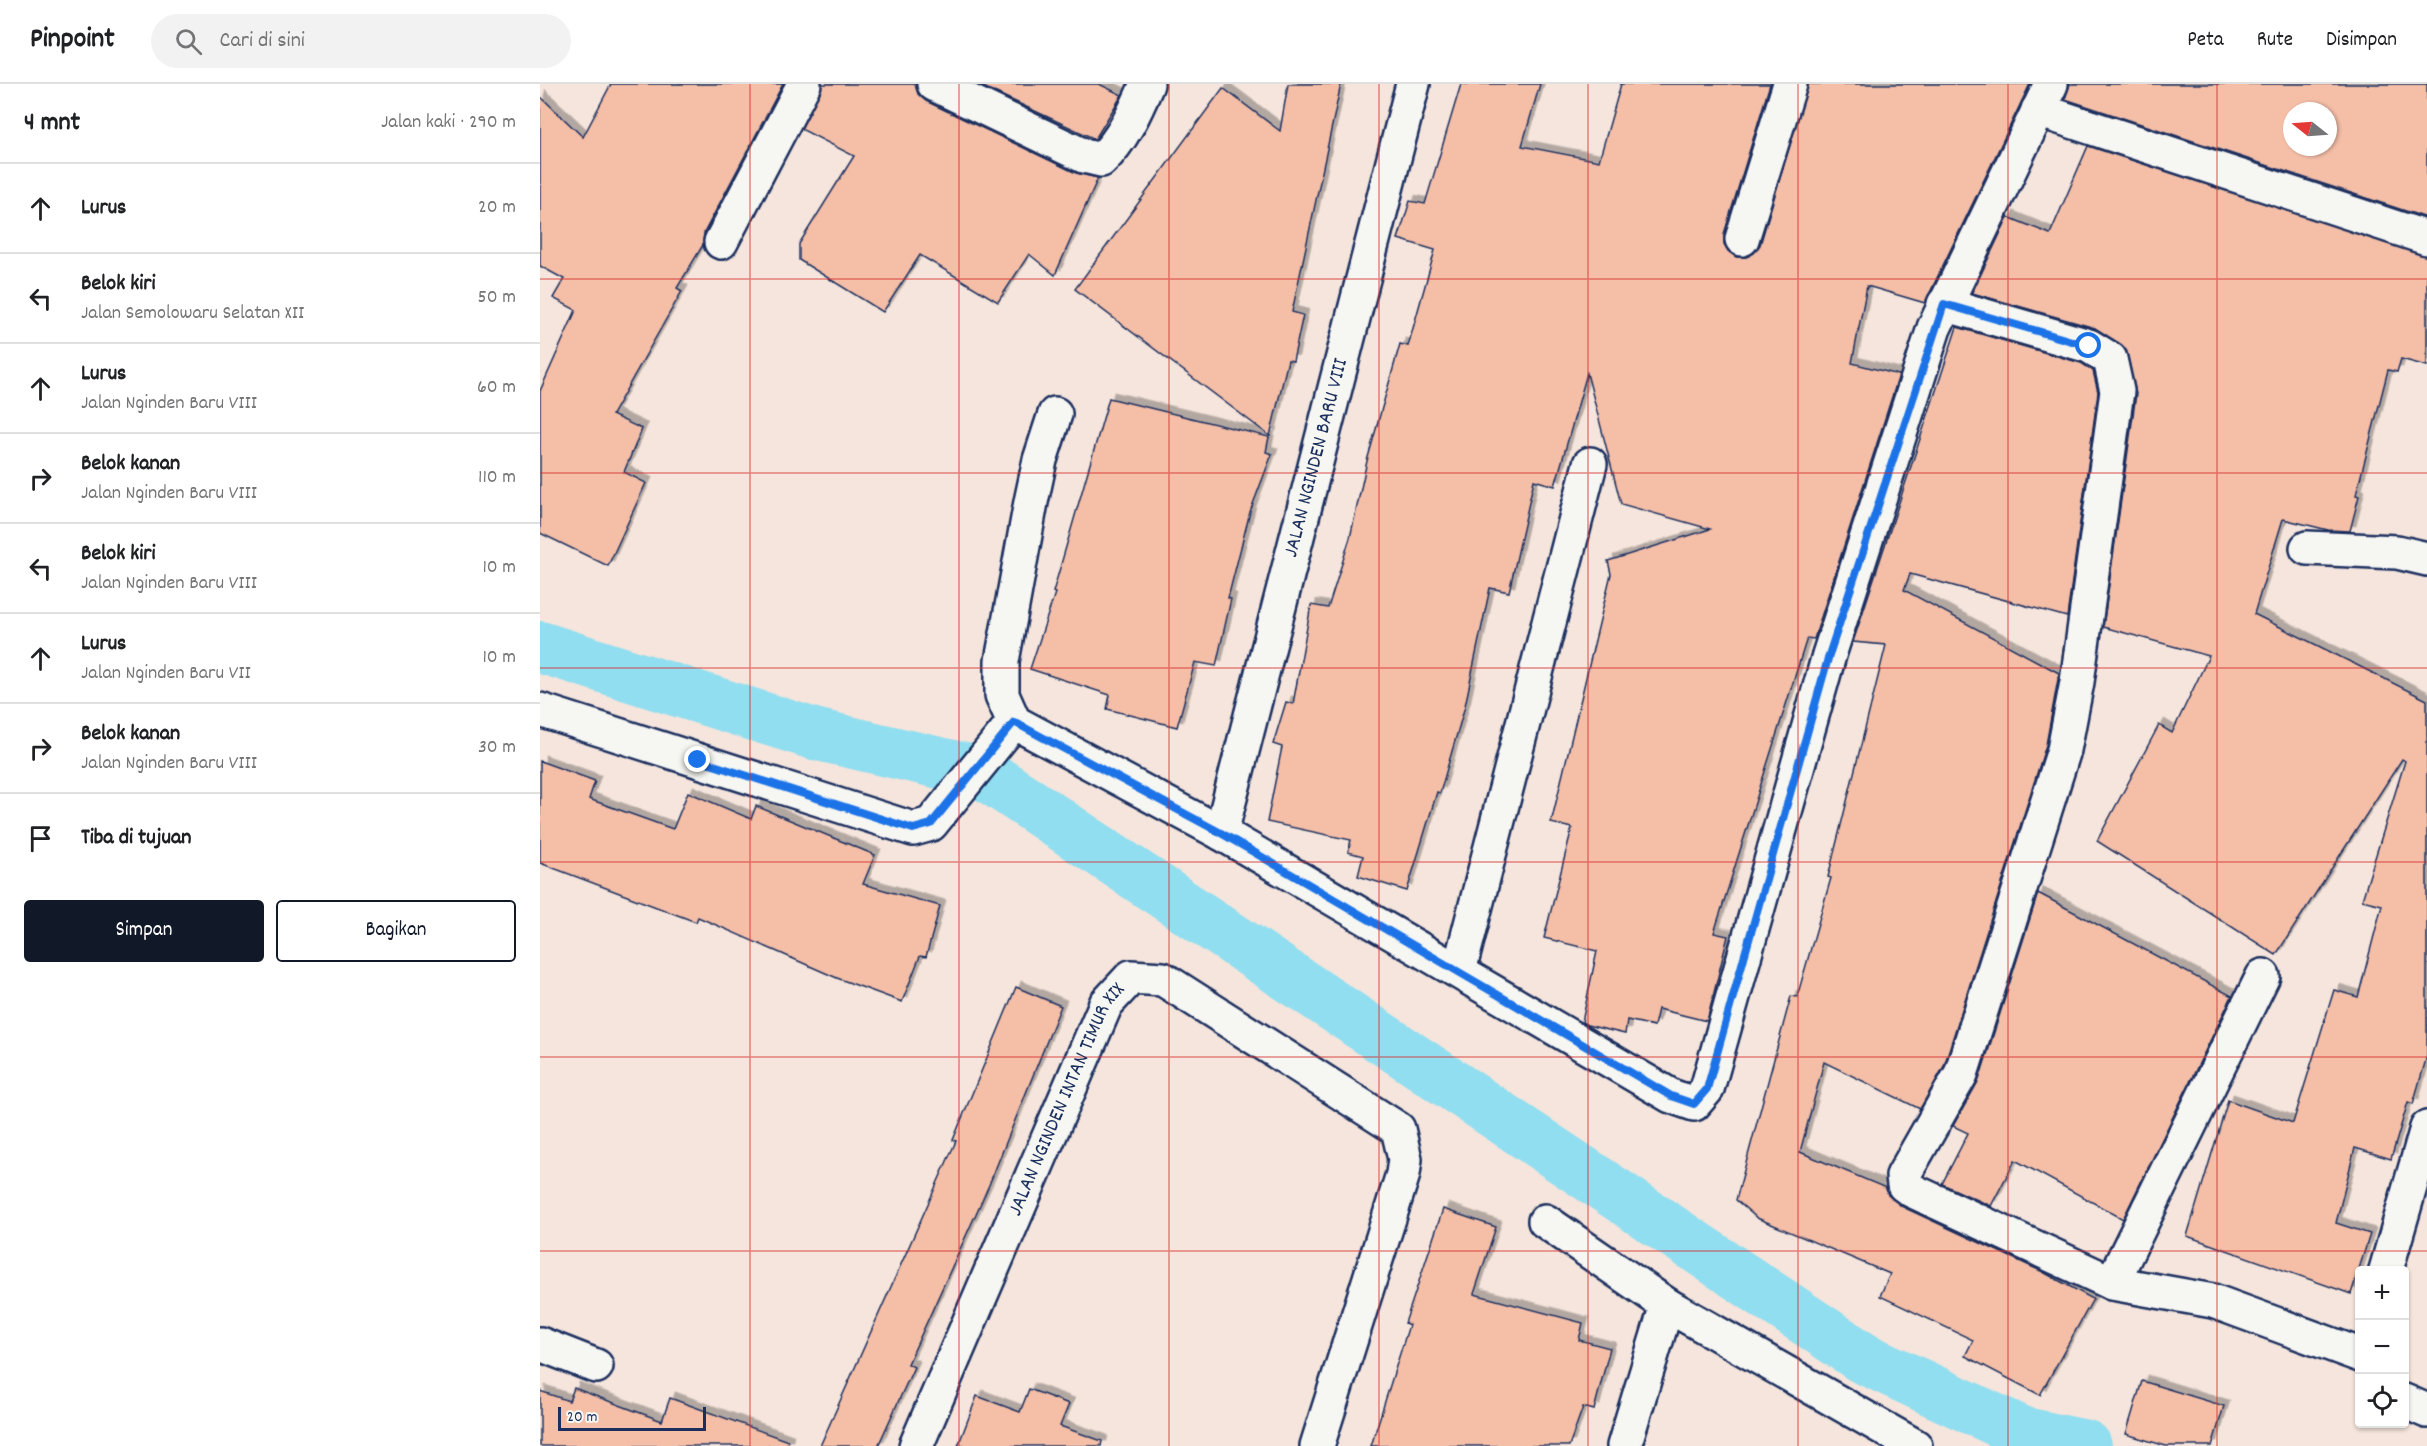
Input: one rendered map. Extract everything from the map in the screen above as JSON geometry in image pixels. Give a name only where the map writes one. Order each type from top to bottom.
[{"type":"street","points":[[721,242],[804,84]]},
{"type":"street","points":[[934,84],[1084,156],[1101,160],[1109,153],[1125,129],[1147,84]]},
{"type":"street","name":"JALAN NGINDEN BARU VIII","points":[[1221,833],[1413,84]]},
{"type":"street","points":[[1742,239],[1790,84]]},
{"type":"street","points":[[1055,414],[1040,460],[1030,502],[1002,662],[1002,695],[1014,722],[1221,833],[1671,1096],[1694,1104],[1707,1089],[1831,648],[1944,304],[2044,97],[2427,238]]},
{"type":"street","points":[[1944,304],[2089,346],[2110,359],[2117,391],[2077,682],[2064,750],[1961,1074],[1903,1176],[1905,1185],[1911,1190],[2112,1283],[2213,1301],[2355,1353]]},
{"type":"street","points":[[1459,971],[1590,464]]},
{"type":"street","points":[[2307,548],[2397,552],[2427,559]]},
{"type":"street","points":[[540,710],[913,829],[931,824],[985,761],[1014,722]]},
{"type":"street","points":[[2112,1283],[2263,976]]},
{"type":"street","name":"JALAN NGINDEN INTAN TIMUR XIX","points":[[916,1446],[1106,1004],[1131,977],[1162,979],[1398,1129],[1405,1159],[1403,1174],[1317,1446]]},
{"type":"street","points":[[2387,1266],[2427,1128]]},
{"type":"street","points":[[1545,1221],[1667,1305],[1915,1446]]},
{"type":"street","points":[[1624,1446],[1667,1305]]},
{"type":"street","points":[[540,1344],[596,1366]]},
{"type":"street","points":[[2409,1403],[2427,1411]]},
{"type":"building","points":[[611,84],[783,84],[704,233],[703,245],[677,288],[682,291],[612,415],[642,429],[624,472],[646,483],[608,566],[540,533],[540,391],[576,310],[553,298],[564,279],[540,266],[540,96],[583,137]]},
{"type":"building","points":[[823,84],[915,84],[918,94],[926,101],[1076,173],[1098,178],[1055,275],[1029,254],[998,302],[920,255],[883,312],[799,260],[799,244],[854,156],[801,129]]},
{"type":"building","points":[[977,84],[1099,84],[1122,95],[1095,139]]},
{"type":"building","points":[[1288,84],[1341,84],[1292,312],[1303,315],[1293,361],[1288,360],[1270,436],[1075,289],[1223,88],[1280,131]]},
{"type":"building","points":[[1461,84],[1540,84],[1522,146],[1599,161],[1621,84],[1770,84],[1724,234],[1724,244],[1728,251],[1736,257],[1746,257],[1754,253],[1760,245],[1808,84],[2030,84],[1925,303],[1867,286],[1852,363],[1899,375],[1814,639],[1807,638],[1714,933],[1728,936],[1707,1021],[1658,1009],[1654,1026],[1627,1020],[1625,1034],[1587,1025],[1582,1022],[1597,951],[1544,938],[1572,828],[1551,823],[1611,574],[1608,561],[1710,529],[1621,504],[1587,373],[1555,486],[1534,480],[1509,592],[1490,588],[1465,706],[1440,793],[1437,792],[1407,891],[1358,876],[1363,856],[1348,852],[1351,840],[1267,822],[1282,747],[1273,744],[1286,702],[1293,704],[1311,605],[1328,608],[1350,538],[1367,461],[1400,344],[1408,346],[1435,250],[1398,239],[1410,201],[1425,204]]},
{"type":"building","points":[[2070,84],[2427,84],[2427,218],[2065,99]]},
{"type":"building","points":[[2088,146],[2427,256],[2427,366],[2401,359],[2397,372],[2388,370],[2356,495],[2359,496],[2350,531],[2328,530],[2283,519],[2254,614],[2427,700],[2427,1056],[2413,1104],[2408,1102],[2391,1159],[2355,1148],[2336,1223],[2370,1234],[2360,1266],[2355,1266],[2355,1281],[2351,1294],[2187,1236],[2228,1100],[2293,1123],[2334,990],[2358,997],[2382,905],[2362,900],[2405,761],[2402,759],[2276,955],[2097,841],[2159,725],[2172,733],[2209,656],[2103,627],[2136,394],[2126,349],[2095,328],[1972,293],[2008,217],[2050,234]]},
{"type":"building","points":[[1957,327],[2081,363],[2093,371],[2098,392],[2067,617],[1910,574],[1904,590],[2059,673],[2046,745],[1944,1066],[1920,1109],[1824,1062],[1800,1152],[1886,1188],[1888,1195],[1903,1207],[2043,1272],[2093,1299],[2040,1395],[1965,1356],[1973,1340],[1880,1296],[1890,1274],[1757,1218],[1736,1200],[1791,996],[1797,997],[1831,878],[1828,877],[1886,645],[1853,642]]},
{"type":"building","points":[[1109,398],[1269,437],[1266,452],[1272,454],[1250,512],[1228,598],[1231,599],[1216,666],[1195,662],[1177,727],[1107,709],[1110,695],[1030,669],[1055,593],[1053,592]]},
{"type":"building","points":[[540,761],[595,781],[589,799],[673,829],[688,792],[751,819],[756,806],[875,855],[863,884],[940,906],[926,957],[920,956],[902,1002],[837,978],[698,917],[696,922],[540,863]]},
{"type":"building","points":[[2038,893],[2232,996],[2123,1219],[2015,1160],[1991,1206],[1942,1184],[1968,1133],[1953,1126],[1979,1080]]},
{"type":"building","points":[[1016,987],[1061,1006],[989,1185],[908,1364],[914,1367],[878,1446],[820,1446],[956,1141],[953,1140]]},
{"type":"building","points":[[1443,1209],[1496,1227],[1474,1294],[1583,1323],[1579,1340],[1610,1348],[1594,1410],[1583,1407],[1569,1446],[1371,1446],[1409,1325],[1405,1323]]},
{"type":"building","points":[[2142,1381],[2224,1406],[2212,1446],[2166,1446],[2126,1434]]},
{"type":"building","points":[[574,1388],[662,1421],[670,1398],[788,1441],[787,1446],[540,1446],[540,1391],[569,1401]]},
{"type":"building","points":[[1029,1389],[1069,1404],[1060,1426],[1102,1441],[1101,1446],[958,1446],[977,1396],[1020,1412]]},
{"type":"waterway","points":[[540,647],[814,734],[983,773],[1863,1358],[2024,1433],[2086,1446]]},
{"type":"route","points":[[698,760],[913,829],[931,824],[1014,722],[1221,833],[1671,1096],[1694,1104],[1707,1089],[1829,655],[1934,328],[1944,304],[2089,346]]}]
